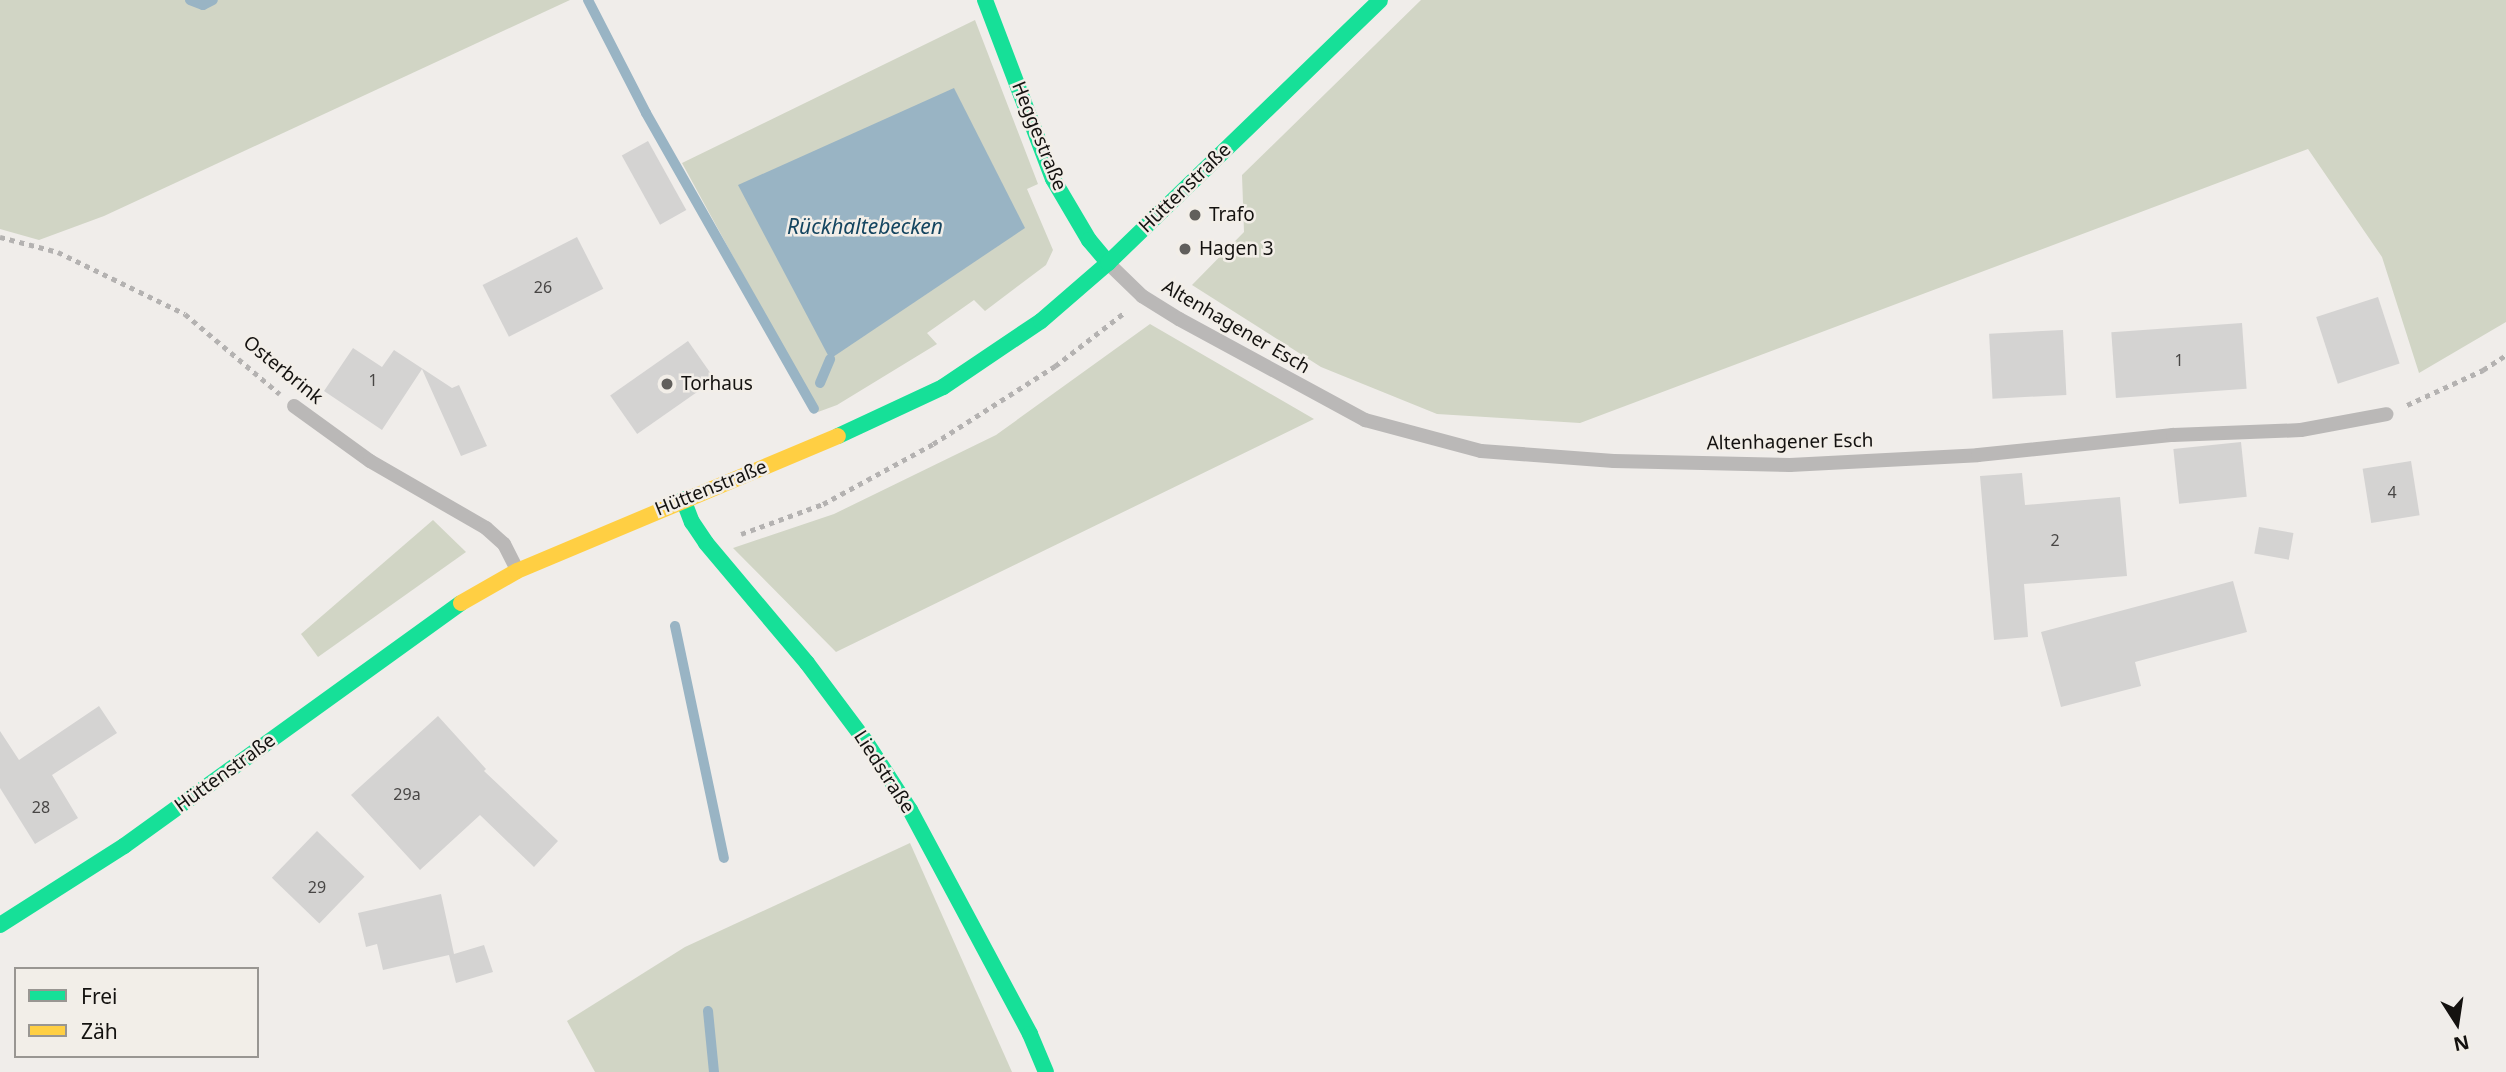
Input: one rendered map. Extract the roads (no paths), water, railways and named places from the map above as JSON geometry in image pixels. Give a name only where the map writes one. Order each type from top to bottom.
[{"type":"main road","name":"Heggestraße","points":[[985,0],[1053,179],[1089,240],[1108,263]]},
{"type":"main road","name":"Hüttenstraße","points":[[0,925],[124,846],[441,616],[517,571],[683,499],[871,423],[943,387],[1041,321],[1108,263],[1380,0]]},
{"type":"main road","name":"Liedstraße","points":[[683,499],[692,522],[706,543],[807,663],[873,753],[940,863],[1046,1072]]},
{"type":"lane","name":"Altenhagener Esch","points":[[1108,263],[1142,296],[1179,319],[1365,421],[1481,451],[1614,461],[1790,465],[1978,455],[2173,435],[2301,430],[2387,414]]},
{"type":"lane","name":"Osterbrink","points":[[294,406],[370,461],[486,528],[504,544],[517,571]]},
{"type":"water","name":"Rückhaltebecken","points":[[954,88],[1025,228],[830,359],[738,185]]},
{"type":"waterway","points":[[190,0],[203,5],[213,0]]},
{"type":"waterway","points":[[588,0],[646,113],[814,409]]},
{"type":"waterway","points":[[820,383],[830,359]]},
{"type":"waterway","points":[[675,626],[724,858]]},
{"type":"waterway","points":[[708,1011],[714,1072]]},
{"type":"place","name":"Trafo","points":[[1195,215]]},
{"type":"place","name":"Hagen 3","points":[[1185,249]]},
{"type":"place","name":"Torhaus","points":[[667,384]]}]
